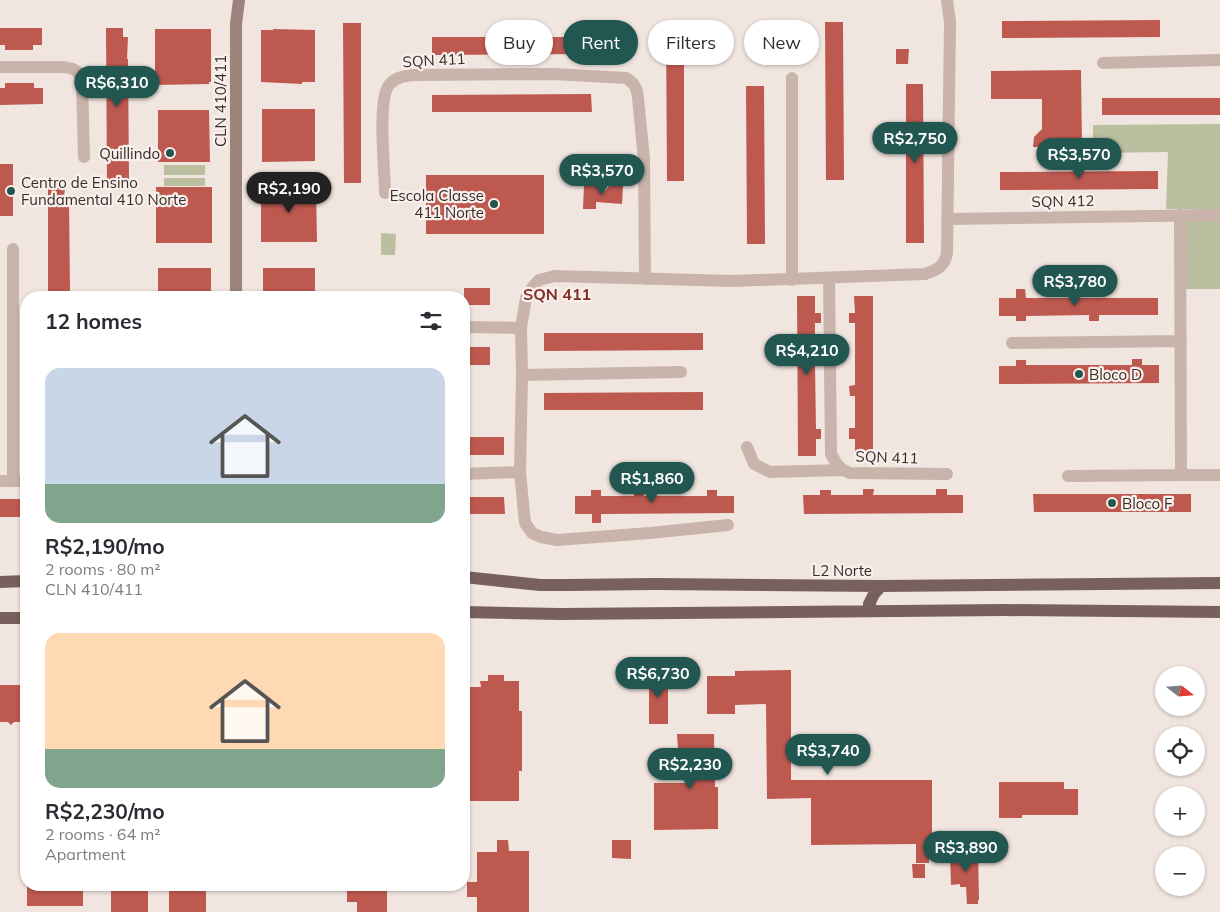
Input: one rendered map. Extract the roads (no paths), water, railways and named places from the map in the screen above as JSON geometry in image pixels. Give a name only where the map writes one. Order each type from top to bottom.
[{"type":"main road","name":"L2 Norte","points":[[470,578],[540,585],[881,586],[1220,583]]},
{"type":"main road","points":[[0,582],[20,581]]},
{"type":"main road","points":[[872,610],[869,604],[881,586]]},
{"type":"main road","points":[[470,612],[570,614],[872,610],[1220,612]]},
{"type":"main road","points":[[0,618],[20,618]]},
{"type":"street","name":"CLN 410/411","points":[[231,0],[236,24]]},
{"type":"street","name":"CLN 410/411","points":[[236,291],[236,24],[239,0]]},
{"type":"street","points":[[728,525],[557,540],[532,533],[525,523],[520,472],[521,328],[526,298],[539,280],[555,276],[693,281],[792,280],[925,274],[936,271],[943,265],[948,253],[950,22],[948,1]]},
{"type":"street","points":[[1104,63],[1220,60]]},
{"type":"street","points":[[0,67],[64,67],[79,73],[82,92],[84,157]]},
{"type":"street","name":"SQN 411","points":[[385,193],[382,107],[389,84],[395,79],[414,75],[545,74],[626,78],[633,81],[637,88],[644,159],[645,279]]},
{"type":"street","points":[[792,78],[792,280]]},
{"type":"street","points":[[1180,215],[1182,341],[1181,475]]},
{"type":"street","name":"SQN 412","points":[[947,219],[1220,215]]},
{"type":"street","points":[[14,249],[6,481],[20,481]]},
{"type":"street","name":"SQN 411","points":[[829,278],[831,454],[836,463],[843,470],[858,474],[946,474]]},
{"type":"street","points":[[470,327],[521,328]]},
{"type":"street","points":[[1012,343],[1182,341]]},
{"type":"street","points":[[522,375],[681,372]]},
{"type":"street","points":[[747,447],[754,464],[770,472],[843,470]]},
{"type":"street","points":[[470,474],[520,472]]},
{"type":"street","points":[[1068,476],[1220,475]]},
{"type":"place","name":"Quillindo","points":[[170,153]]},
{"type":"place","name":"Centro de Ensino Fundamental 410 Norte","points":[[11,191]]},
{"type":"place","name":"Escola Classe 411 Norte","points":[[494,204]]},
{"type":"place","name":"Bloco D","points":[[1079,374]]},
{"type":"place","name":"Bloco F","points":[[1112,503]]},
{"type":"district","name":"SQN 411","points":[[557,294]]}]
